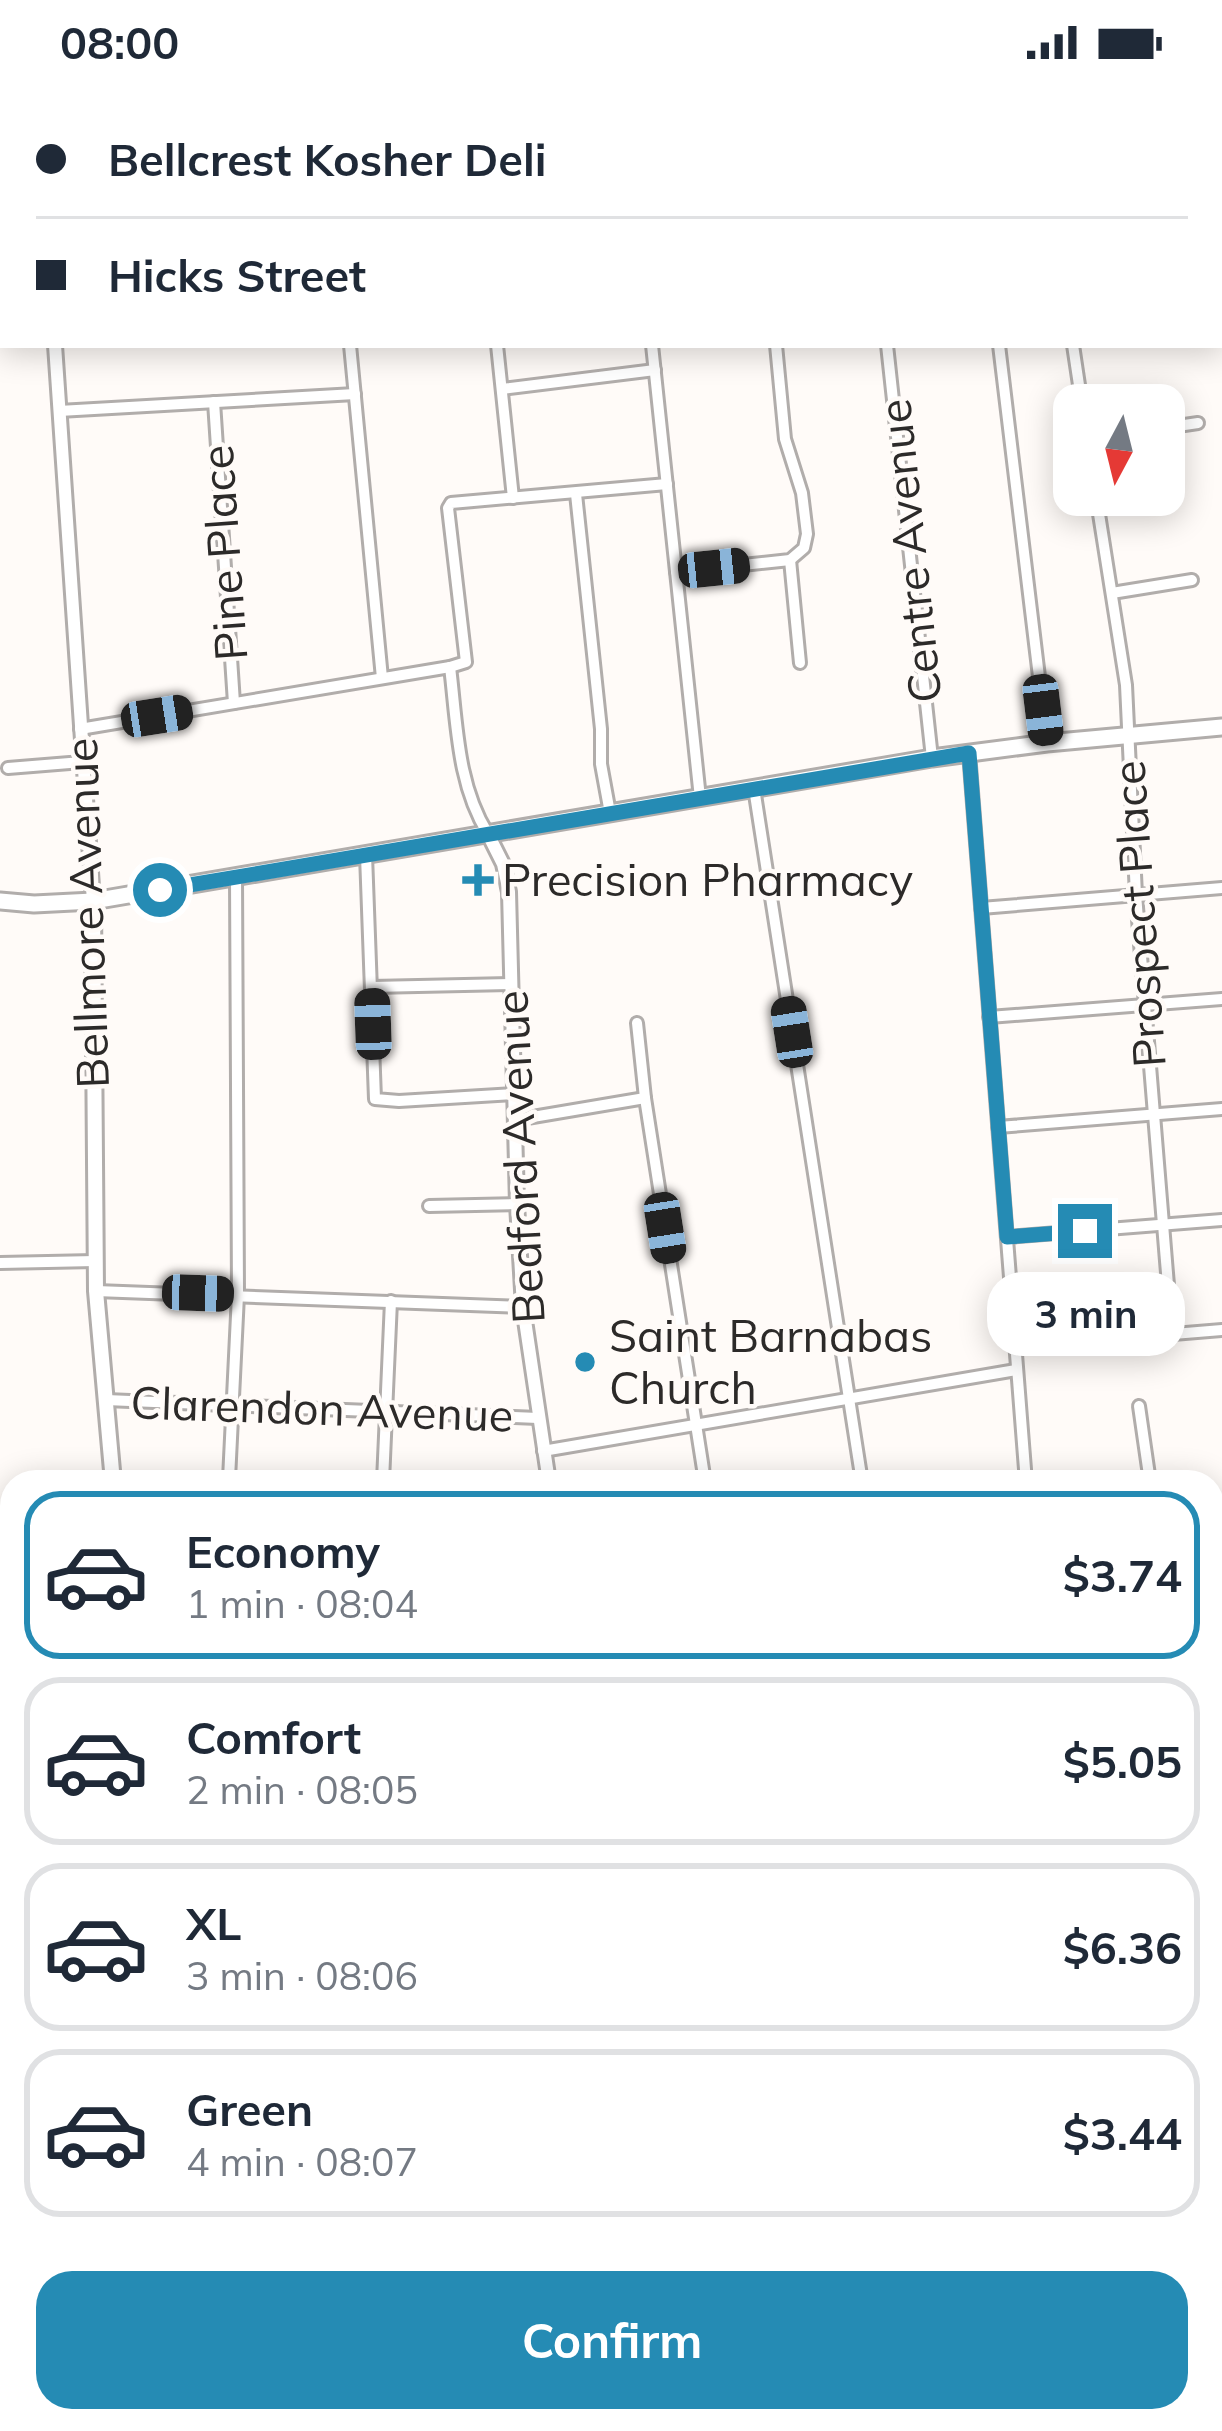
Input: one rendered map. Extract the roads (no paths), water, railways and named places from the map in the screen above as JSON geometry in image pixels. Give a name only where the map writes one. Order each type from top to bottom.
[{"type":"main road","points":[[0,901],[92,901],[932,758],[1222,727]]},
{"type":"main road","name":"Bellmore Avenue","points":[[92,901],[96,1291],[112,1470]]},
{"type":"street","name":"Bellmore Avenue","points":[[55,348],[92,901]]},
{"type":"street","points":[[350,348],[382,678]]},
{"type":"street","points":[[497,348],[513,498]]},
{"type":"street","points":[[652,348],[700,798]]},
{"type":"street","points":[[676,572],[790,560],[804,548],[802,494],[784,439],[776,348]]},
{"type":"street","name":"Centre Avenue","points":[[887,348],[932,758]]},
{"type":"street","points":[[999,348],[1047,743]]},
{"type":"street","points":[[1073,348],[1079,384]]},
{"type":"street","points":[[502,389],[655,370]]},
{"type":"street","points":[[59,411],[355,394]]},
{"type":"street","name":"Pine Place","points":[[214,402],[234,703]]},
{"type":"street","points":[[1185,425],[1198,423]]},
{"type":"street","points":[[80,729],[466,662],[451,503],[667,484]]},
{"type":"street","points":[[575,494],[601,764],[610,813]]},
{"type":"street","name":"Prospect Place","points":[[1099,516],[1126,685],[1136,895],[1172,1334]]},
{"type":"street","points":[[790,560],[800,663]]},
{"type":"street","points":[[1112,592],[1192,580]]},
{"type":"street","points":[[450,667],[462,771],[488,834]]},
{"type":"street","name":"Centre Avenue","points":[[969,753],[1021,1470]]},
{"type":"street","points":[[8,768],[82,762]]},
{"type":"street","points":[[754,788],[860,1470]]},
{"type":"street","name":"Bedford Avenue","points":[[488,834],[503,864],[509,892],[523,1307],[547,1470]]},
{"type":"street","points":[[366,855],[375,1099],[514,1094]]},
{"type":"street","points":[[229,1470],[238,1295],[236,877]]},
{"type":"street","points":[[981,908],[1222,888]]},
{"type":"street","points":[[372,987],[511,984]]},
{"type":"street","points":[[989,1017],[1222,999]]},
{"type":"street","points":[[638,1023],[645,1098],[703,1470]]},
{"type":"street","points":[[515,1120],[645,1098]]},
{"type":"street","points":[[998,1127],[1222,1109]]},
{"type":"street","points":[[429,1206],[517,1204]]},
{"type":"street","points":[[1007,1237],[1222,1220]]},
{"type":"street","points":[[0,1263],[95,1262]]},
{"type":"street","points":[[96,1291],[523,1307]]},
{"type":"street","points":[[384,1470],[392,1301]]},
{"type":"street","points":[[1016,1347],[1222,1330]]},
{"type":"street","name":"Clarendon Avenue","points":[[543,1450],[1016,1370]]},
{"type":"street","name":"Clarendon Avenue","points":[[106,1400],[538,1418]]},
{"type":"street","points":[[1138,1406],[1148,1470]]},
{"type":"place","name":"Precision Pharmacy","points":[[478,880]]},
{"type":"place","name":"Saint Barnabas Church","points":[[585,1362]]}]
